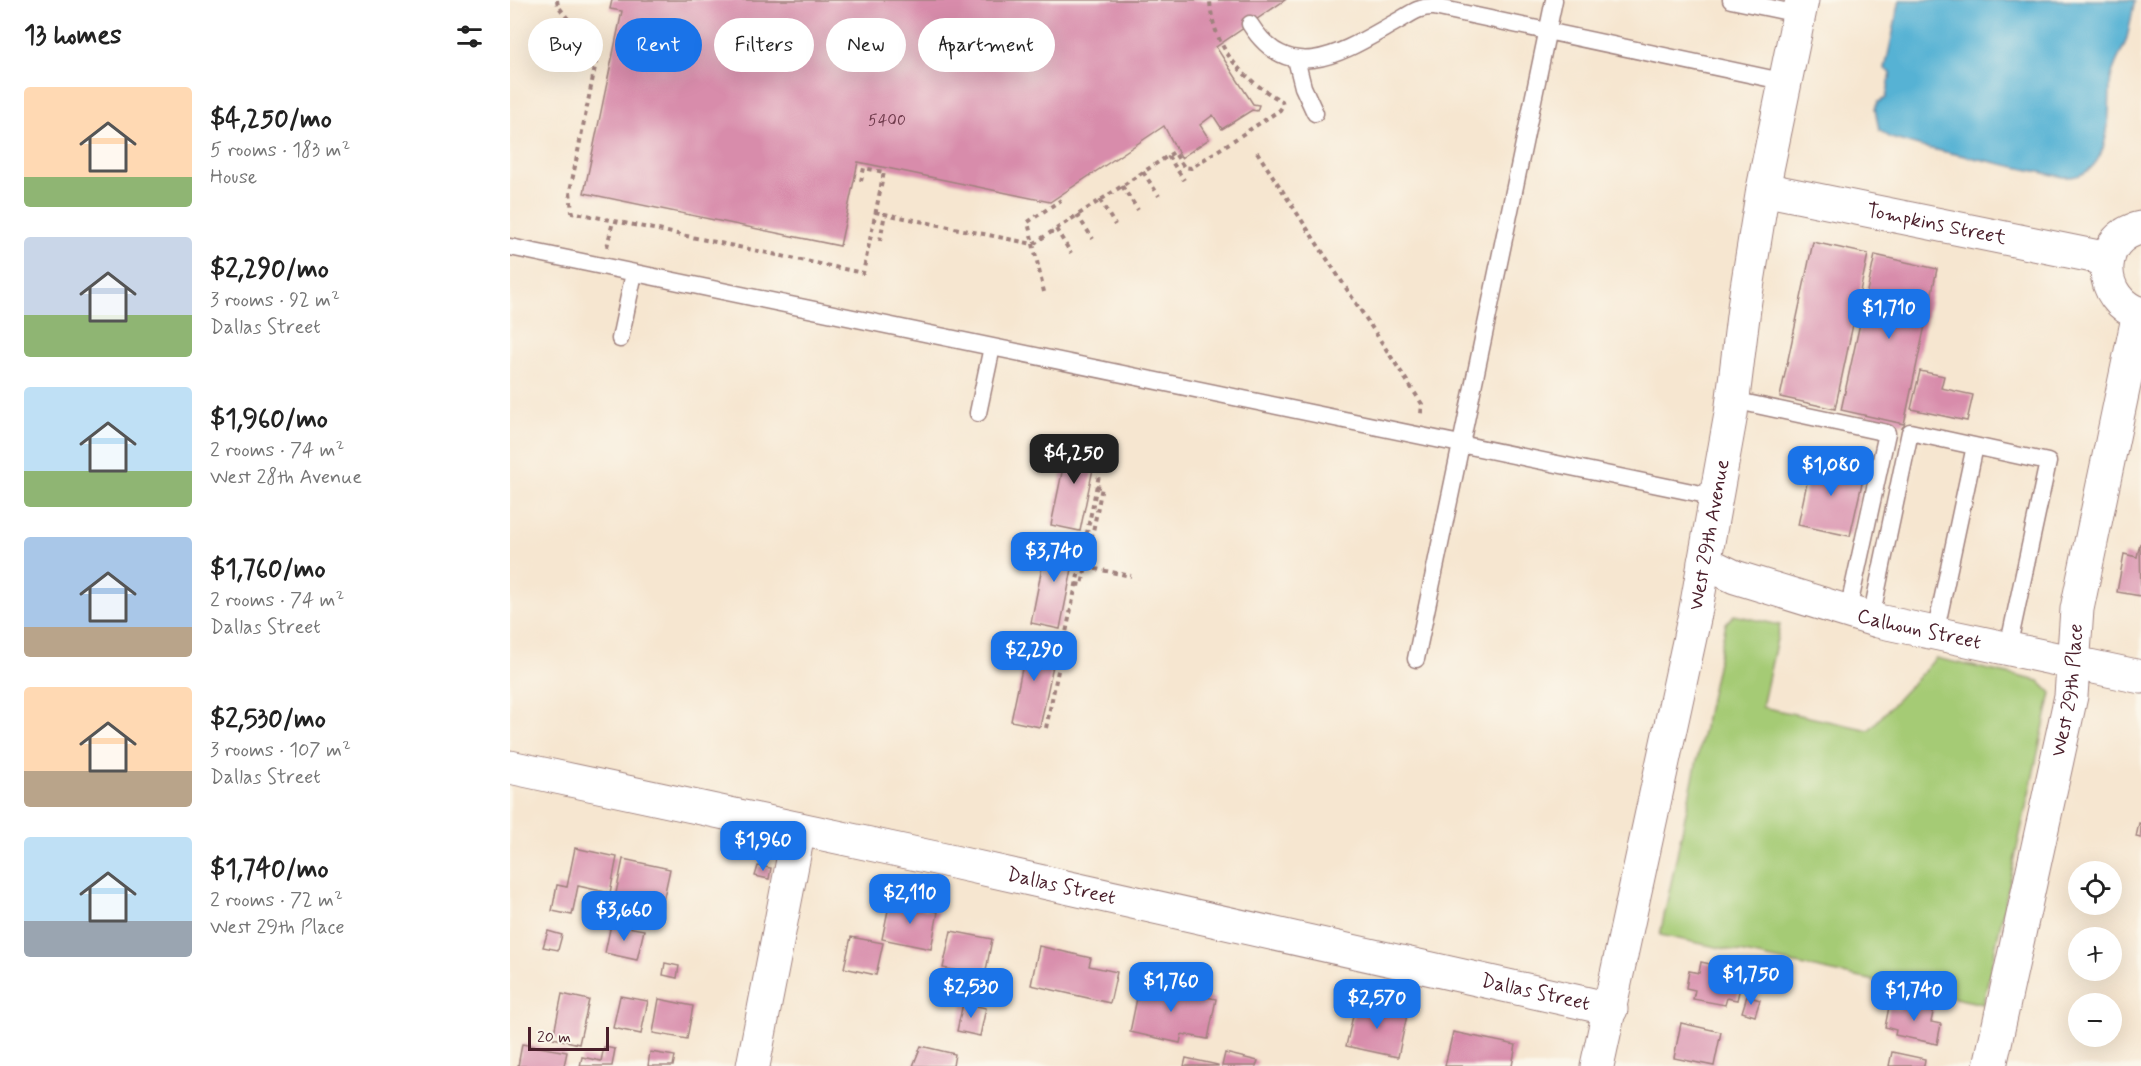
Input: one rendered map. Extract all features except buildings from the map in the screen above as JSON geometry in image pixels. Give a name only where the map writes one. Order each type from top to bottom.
[{"type":"street","name":"West 29th Avenue","points":[[1597,1066],[1611,1009],[1704,562],[1733,400],[1745,300],[1763,189],[1801,7]]},
{"type":"street","name":"Tompkins Street","points":[[1763,189],[2108,259]]},
{"type":"street","points":[[2140,314],[2121,303],[2109,286],[2106,272],[2108,259],[2114,246],[2123,236],[2141,228]]},
{"type":"street","name":"West 29th Place","points":[[1990,1066],[2071,696],[2077,609],[2140,314]]},
{"type":"street","name":"Calhoun Street","points":[[1704,562],[1735,576],[1860,615],[1935,634],[2141,676]]},
{"type":"street","name":"Dallas Street","points":[[510,767],[1611,1009]]},
{"type":"street","points":[[753,1066],[798,829]]},
{"type":"lane","points":[[1416,659],[1554,0]]},
{"type":"lane","points":[[1731,0],[1801,7]]},
{"type":"lane","points":[[1250,24],[1267,45],[1281,54],[1296,59],[1314,60],[1328,57],[1421,4],[1785,82]]},
{"type":"lane","points":[[1296,59],[1302,87],[1316,112]]},
{"type":"lane","points":[[510,247],[1716,497]]},
{"type":"lane","points":[[620,339],[634,273]]},
{"type":"lane","points":[[978,413],[992,347]]},
{"type":"lane","points":[[1733,400],[1887,433],[1911,432],[2048,462],[2008,648]]},
{"type":"lane","points":[[1860,615],[1911,432]]},
{"type":"lane","points":[[1860,615],[1887,433]]},
{"type":"lane","points":[[1935,634],[1975,446]]},
{"type":"path","points":[[557,0],[558,6],[590,46],[596,62],[570,191],[572,212],[863,273],[884,172],[864,168],[861,181]]},
{"type":"path","points":[[875,212],[1033,244],[1174,152],[1184,167],[1191,168],[1280,110],[1283,105],[1282,101],[1252,81],[1231,61],[1217,34],[1210,0]]},
{"type":"path","points":[[1257,152],[1422,404],[1421,418]]},
{"type":"path","points":[[1168,156],[1184,180]]},
{"type":"path","points":[[1143,172],[1159,196]]},
{"type":"path","points":[[1122,186],[1138,210]]},
{"type":"path","points":[[1044,292],[1028,222],[1061,200]]},
{"type":"path","points":[[1100,201],[1115,225]]},
{"type":"path","points":[[880,241],[885,213]]},
{"type":"path","points":[[1077,215],[1093,239]]},
{"type":"path","points":[[607,248],[613,221]]},
{"type":"path","points":[[1056,229],[1071,253]]},
{"type":"path","points":[[1047,728],[1106,442]]},
{"type":"path","points":[[1076,584],[1082,585],[1086,567],[1102,487],[1096,486]]},
{"type":"path","points":[[1086,567],[1131,576]]},
{"type":"green space","points":[[1734,615],[1780,625],[1762,707],[1869,730],[1936,658],[2039,681],[2051,693],[1983,1004],[1660,935],[1726,623]]},
{"type":"water","points":[[1900,0],[2135,0],[2126,41],[2111,78],[2104,144],[2099,158],[2090,169],[2079,175],[2063,177],[1922,147],[1891,138],[1879,130],[1875,109],[1878,102],[1886,98],[1891,73],[1885,69]]}]
